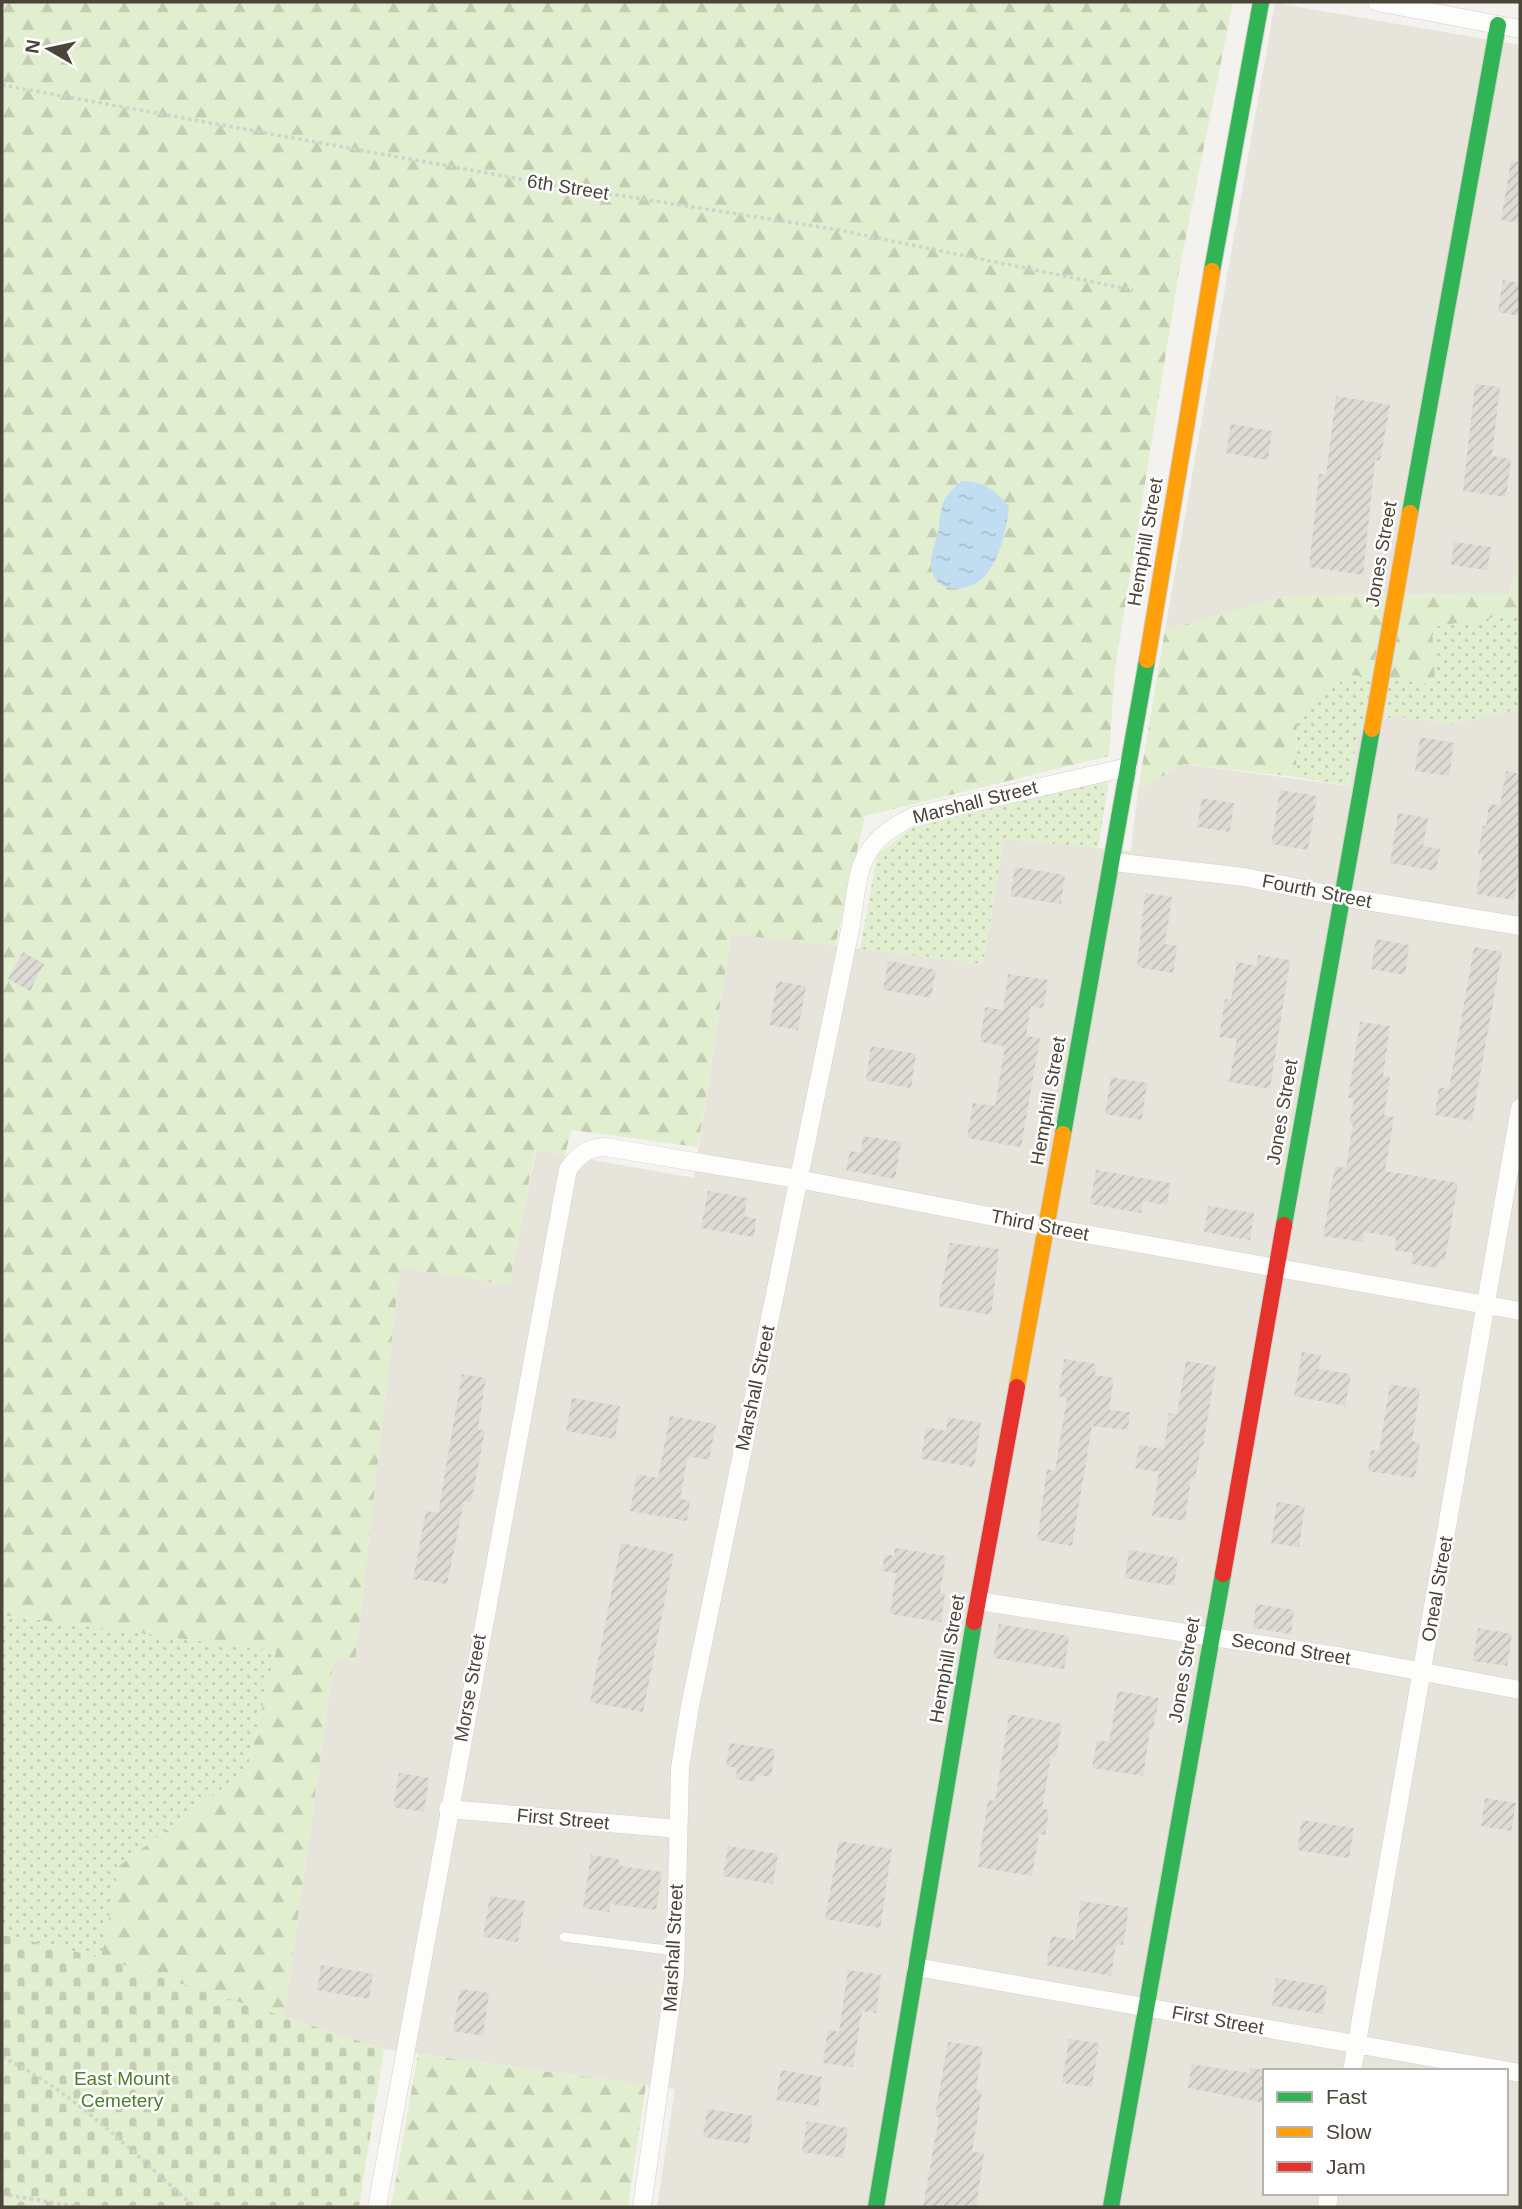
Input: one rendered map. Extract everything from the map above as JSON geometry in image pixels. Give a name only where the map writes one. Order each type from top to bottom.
[{"type":"street","name":"Hemphill Street","points":[[876,2207],[978,1601],[1113,862],[1262,2]]},
{"type":"street","points":[[1377,2],[1520,29]]},
{"type":"street","name":"Jones Street","points":[[1111,2207],[1483,94],[1498,25]]},
{"type":"street","name":"Marshall Street","points":[[642,2207],[675,1976],[680,1768],[690,1706],[850,930],[861,863],[867,849],[893,826],[914,816],[1128,766]]},
{"type":"street","name":"Fourth Street","points":[[1113,862],[1244,877],[1342,897],[1520,926]]},
{"type":"street","name":"Oneal Street","points":[[1352,2069],[1520,1108]]},
{"type":"street","name":"Third Street","points":[[568,1169],[583,1152],[605,1147],[798,1179],[1046,1227],[1520,1311]]},
{"type":"street","name":"Morse Street","points":[[377,2207],[568,1169]]},
{"type":"street","name":"Second Street","points":[[978,1601],[1211,1637],[1520,1690]]},
{"type":"street","name":"First Street","points":[[448,1810],[678,1829]]},
{"type":"street","name":"First Street","points":[[916,1967],[1497,2069]]},
{"type":"lane","points":[[564,1937],[676,1951]]},
{"type":"path","name":"6th Street","points":[[2,85],[534,181],[833,229],[1133,290]]},
{"type":"path","points":[[2,2057],[27,2069],[75,2103],[195,2207]]},
{"type":"path","points":[[2,2194],[80,2207]]},
{"type":"shaded area","points":[[1275,3],[1520,45],[1520,555],[1509,594],[1291,595],[1165,630]]},
{"type":"shaded area","points":[[1520,709],[1520,2207],[657,2207],[675,2089],[384,2049],[284,2017],[334,1659],[355,1661],[400,1267],[509,1284],[536,1150],[694,1178],[731,933],[983,964],[1004,839],[1131,851],[1138,790],[1183,764],[1349,786],[1358,730],[1394,716],[1453,724]]},
{"type":"shaded area","points":[[565,1912],[668,1923],[663,1975],[559,1964]]},
{"type":"green space","points":[[2,2],[1233,2],[1180,266],[1115,669],[1109,756],[865,816],[835,946],[731,934],[698,1147],[571,1130],[565,1155],[535,1150],[509,1285],[400,1268],[355,1661],[334,1659],[284,2017],[101,1958],[119,1866],[247,1770],[276,1651],[2,1615]]},
{"type":"green space","points":[[1520,555],[1520,613],[1432,627],[1435,684],[1350,675],[1297,714],[1296,777],[1184,764],[1138,790],[1165,630],[1291,595],[1509,594]]},
{"type":"green space","points":[[1520,613],[1520,709],[1453,724],[1394,716],[1358,730],[1349,786],[1296,777],[1297,714],[1350,675],[1435,684],[1431,627]]},
{"type":"green space","points":[[1109,780],[1098,848],[1004,839],[983,964],[860,949],[877,855],[913,827]]},
{"type":"green space","points":[[2,1615],[276,1651],[247,1770],[119,1866],[101,1958],[2,1934]]},
{"type":"green space","name":"East Mount Cemetery","points":[[2,1934],[102,1958],[384,2049],[359,2207],[2,2207]]},
{"type":"green space","points":[[418,2054],[646,2085],[628,2207],[391,2207]]},
{"type":"water","points":[[962,481],[988,488],[1009,506],[1002,543],[990,570],[977,583],[952,588],[937,582],[931,561],[943,504],[949,493]]},
{"type":"building","points":[[1511,161],[1520,162],[1520,223],[1501,220]]},
{"type":"building","points":[[1503,280],[1520,283],[1520,316],[1498,312]]},
{"type":"building","points":[[1475,384],[1500,387],[1492,456],[1511,459],[1506,497],[1463,491]]},
{"type":"building","points":[[1336,396],[1390,405],[1380,461],[1375,460],[1363,575],[1309,567],[1319,474],[1326,475]]},
{"type":"building","points":[[1231,424],[1272,431],[1268,460],[1226,453]]},
{"type":"building","points":[[1454,542],[1491,547],[1487,570],[1451,565]]},
{"type":"building","points":[[1420,737],[1454,743],[1449,776],[1415,771]]},
{"type":"building","points":[[1506,771],[1520,774],[1520,863],[1514,900],[1476,894],[1483,854],[1478,854],[1483,826],[1486,826],[1489,804],[1500,805]]},
{"type":"building","points":[[1280,790],[1317,796],[1308,850],[1271,844]]},
{"type":"building","points":[[1202,798],[1234,803],[1230,832],[1197,827]]},
{"type":"building","points":[[1398,813],[1428,818],[1423,846],[1440,849],[1436,871],[1390,863]]},
{"type":"building","points":[[1015,867],[1065,875],[1061,904],[1010,896]]},
{"type":"building","points":[[1145,893],[1172,897],[1165,944],[1177,946],[1173,973],[1137,967]]},
{"type":"building","points":[[1376,939],[1409,945],[1405,975],[1371,969]]},
{"type":"building","points":[[1474,947],[1502,952],[1472,1121],[1435,1115],[1439,1087],[1449,1089]]},
{"type":"building","points":[[23,952],[44,964],[30,991],[8,979]]},
{"type":"building","points":[[1258,955],[1290,960],[1270,1089],[1229,1082],[1237,1039],[1219,1037],[1225,999],[1231,1000],[1237,962],[1256,966]]},
{"type":"building","points":[[888,961],[936,970],[931,998],[883,990]]},
{"type":"building","points":[[1008,974],[1048,980],[1043,1008],[1031,1006],[1026,1036],[1040,1038],[1021,1147],[967,1138],[973,1103],[995,1106],[1005,1046],[980,1042],[985,1007],[1003,1010]]},
{"type":"building","points":[[777,981],[806,986],[798,1030],[770,1025]]},
{"type":"building","points":[[1360,1022],[1390,1026],[1383,1076],[1390,1077],[1384,1115],[1394,1117],[1385,1171],[1458,1183],[1445,1260],[1440,1259],[1438,1268],[1411,1264],[1413,1253],[1394,1250],[1396,1237],[1364,1232],[1362,1242],[1323,1236],[1335,1166],[1346,1168],[1354,1099],[1348,1098]]},
{"type":"building","points":[[871,1046],[916,1054],[911,1088],[866,1080]]},
{"type":"building","points":[[1111,1077],[1147,1083],[1142,1120],[1105,1114]]},
{"type":"building","points":[[863,1136],[901,1142],[895,1179],[846,1170],[850,1151],[861,1153]]},
{"type":"building","points":[[1096,1170],[1170,1183],[1167,1205],[1143,1201],[1141,1213],[1090,1204]]},
{"type":"building","points":[[708,1191],[747,1198],[744,1216],[756,1219],[754,1237],[701,1228]]},
{"type":"building","points":[[1208,1206],[1254,1213],[1250,1240],[1204,1232]]},
{"type":"building","points":[[950,1243],[999,1249],[991,1315],[938,1306]]},
{"type":"building","points":[[1302,1352],[1321,1355],[1318,1369],[1351,1374],[1345,1406],[1294,1396]]},
{"type":"building","points":[[1064,1359],[1096,1364],[1095,1375],[1114,1378],[1109,1410],[1130,1412],[1128,1430],[1092,1426],[1072,1546],[1037,1540],[1047,1469],[1055,1471],[1067,1398],[1058,1396]]},
{"type":"building","points":[[1186,1361],[1216,1366],[1203,1446],[1195,1478],[1191,1477],[1185,1521],[1152,1516],[1159,1472],[1135,1468],[1139,1445],[1164,1449],[1169,1413],[1177,1414]]},
{"type":"building","points":[[462,1374],[486,1378],[478,1429],[485,1431],[471,1502],[464,1501],[447,1584],[413,1579],[426,1511],[438,1513]]},
{"type":"building","points":[[1390,1384],[1420,1389],[1412,1441],[1420,1443],[1415,1478],[1368,1471],[1371,1450],[1379,1451]]},
{"type":"building","points":[[572,1398],[620,1406],[615,1439],[566,1431]]},
{"type":"building","points":[[670,1416],[716,1424],[709,1460],[688,1456],[680,1499],[690,1501],[687,1521],[630,1511],[637,1474],[658,1478]]},
{"type":"building","points":[[948,1417],[981,1423],[974,1467],[921,1459],[926,1427],[946,1431]]},
{"type":"building","points":[[1277,1502],[1305,1506],[1299,1547],[1271,1543]]},
{"type":"building","points":[[621,1543],[674,1554],[643,1712],[590,1702]]},
{"type":"building","points":[[895,1548],[946,1556],[940,1593],[945,1593],[941,1622],[890,1614],[896,1573],[882,1571],[885,1554],[894,1556]]},
{"type":"building","points":[[1129,1550],[1178,1558],[1174,1586],[1125,1578]]},
{"type":"building","points":[[1256,1604],[1294,1610],[1291,1634],[1253,1628]]},
{"type":"building","points":[[999,1624],[1069,1636],[1064,1669],[993,1658]]},
{"type":"building","points":[[1478,1628],[1512,1634],[1507,1666],[1473,1661]]},
{"type":"building","points":[[1118,1691],[1159,1698],[1153,1730],[1150,1730],[1143,1776],[1092,1768],[1097,1740],[1109,1742]]},
{"type":"building","points":[[1009,1714],[1062,1724],[1056,1757],[1051,1756],[1042,1809],[1049,1810],[1045,1835],[1039,1834],[1032,1876],[978,1867],[988,1800],[995,1801]]},
{"type":"building","points":[[730,1743],[775,1749],[771,1777],[756,1775],[755,1782],[736,1779],[737,1768],[726,1766]]},
{"type":"building","points":[[399,1773],[429,1778],[424,1812],[393,1807]]},
{"type":"building","points":[[1485,1798],[1516,1803],[1511,1831],[1481,1826]]},
{"type":"building","points":[[1302,1820],[1354,1828],[1349,1858],[1297,1850]]},
{"type":"building","points":[[839,1841],[892,1849],[880,1928],[825,1919]]},
{"type":"building","points":[[728,1846],[778,1854],[773,1884],[723,1876]]},
{"type":"building","points":[[591,1855],[619,1859],[619,1866],[662,1872],[656,1910],[610,1904],[609,1912],[583,1908]]},
{"type":"building","points":[[490,1896],[525,1901],[518,1942],[483,1937]]},
{"type":"building","points":[[1081,1901],[1129,1908],[1123,1945],[1116,1944],[1111,1976],[1046,1965],[1051,1936],[1075,1940]]},
{"type":"building","points":[[321,1965],[373,1974],[369,1999],[317,1990]]},
{"type":"building","points":[[848,1970],[881,1975],[876,2013],[862,2011],[853,2067],[823,2063],[828,2030],[839,2032]]},
{"type":"building","points":[[1276,1978],[1327,1986],[1323,2014],[1272,2006]]},
{"type":"building","points":[[460,1989],[489,1993],[483,2036],[453,2031]]},
{"type":"building","points":[[1069,2039],[1099,2043],[1092,2087],[1062,2083]]},
{"type":"building","points":[[948,2042],[983,2047],[976,2090],[982,2091],[972,2152],[984,2153],[976,2207],[923,2207],[939,2117],[935,2117]]},
{"type":"building","points":[[1192,2064],[1249,2073],[1250,2068],[1263,2070],[1263,2103],[1188,2088]]},
{"type":"building","points":[[781,2070],[822,2077],[818,2106],[776,2100]]},
{"type":"building","points":[[707,2109],[753,2116],[749,2144],[703,2137]]},
{"type":"building","points":[[807,2121],[848,2128],[843,2158],[802,2152]]},
{"type":"traffic: fast","points":[[1212,271],[1261,2]]},
{"type":"traffic: fast","points":[[1410,513],[1498,25]]},
{"type":"traffic: fast","points":[[1063,1134],[1147,660]]},
{"type":"traffic: fast","points":[[1284,1225],[1372,729]]},
{"type":"traffic: fast","points":[[1111,2207],[1223,1574]]},
{"type":"traffic: fast","points":[[876,2207],[974,1622]]},
{"type":"traffic: slow","points":[[1147,660],[1212,271]]},
{"type":"traffic: slow","points":[[1372,729],[1410,513]]},
{"type":"traffic: slow","points":[[1017,1387],[1063,1134]]},
{"type":"traffic: jam","points":[[1223,1574],[1284,1225]]},
{"type":"traffic: jam","points":[[974,1622],[1017,1387]]}]
